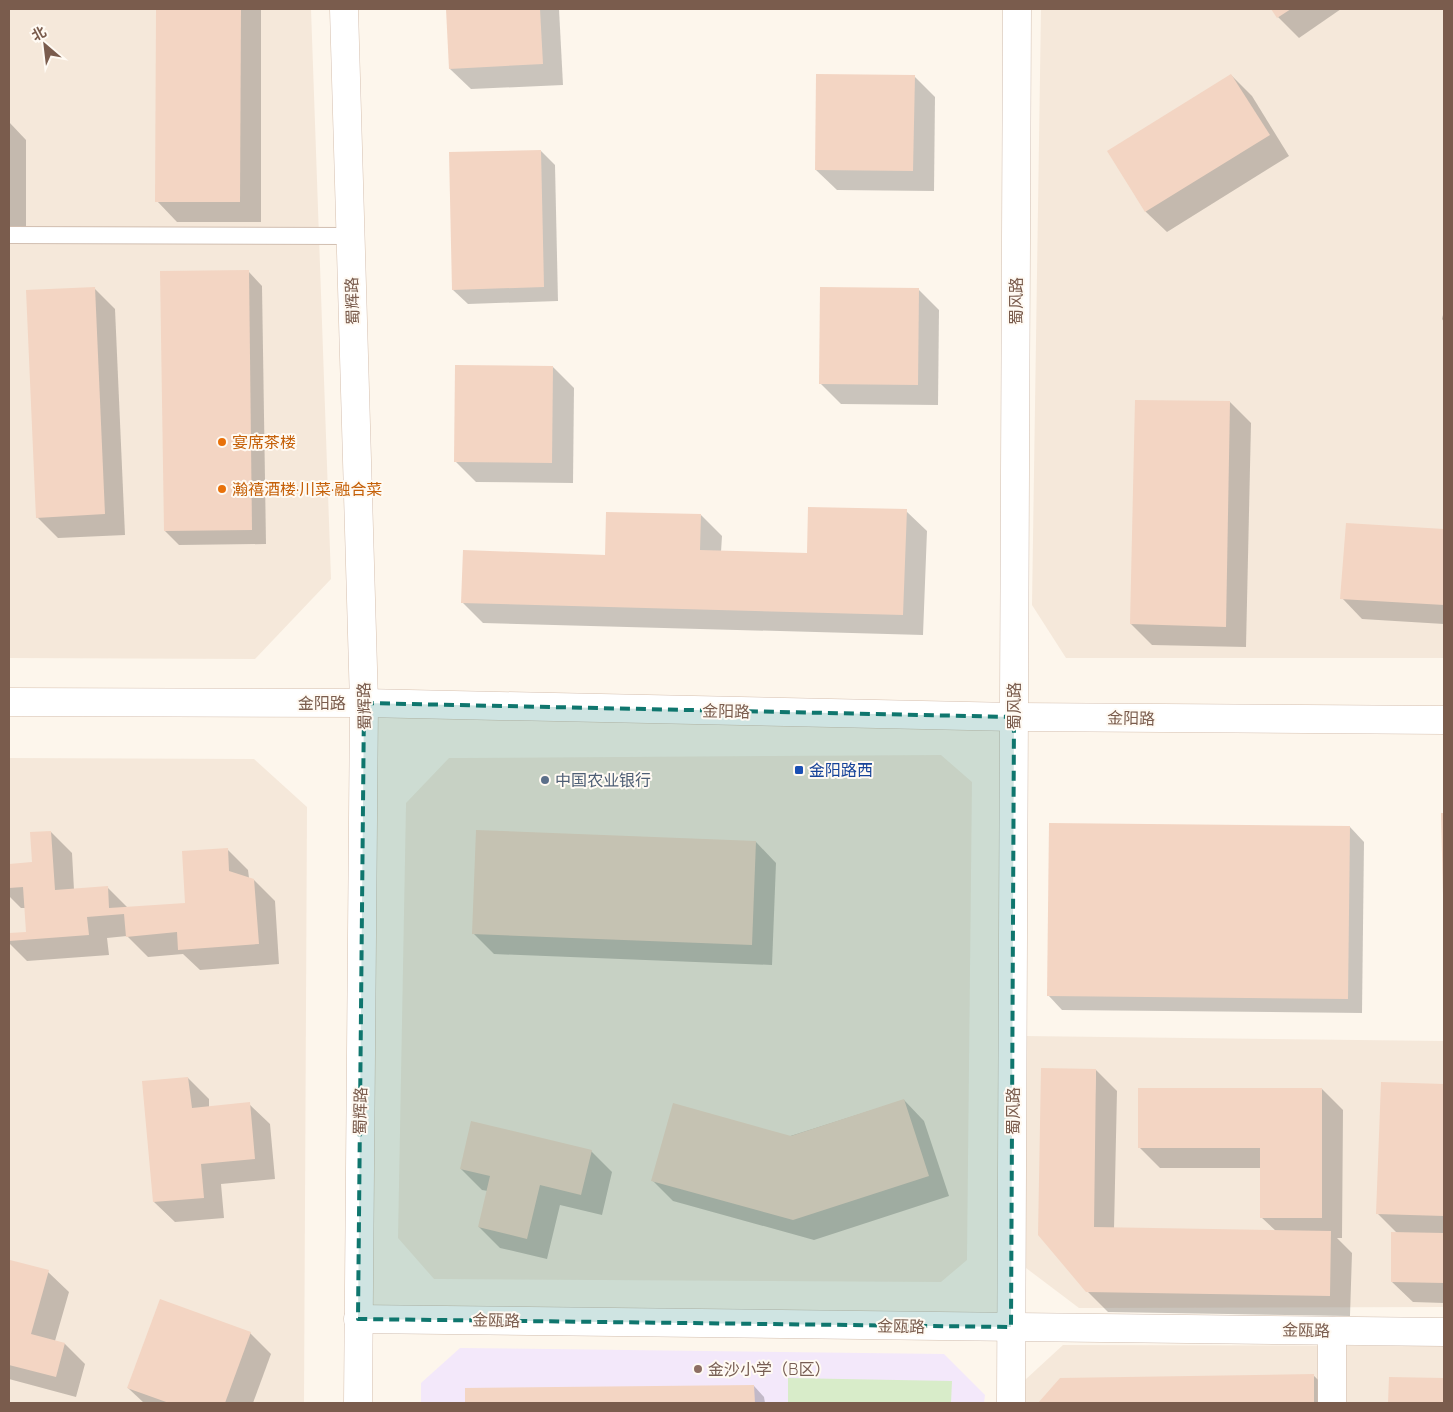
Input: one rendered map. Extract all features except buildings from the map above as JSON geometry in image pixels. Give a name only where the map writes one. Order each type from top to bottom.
[{"type":"street","name":"蜀辉路","points":[[344,9],[364,703],[358,1403]]},
{"type":"street","name":"蜀风路","points":[[1011,1403],[1017,9]]},
{"type":"street","name":"金阳路","points":[[9,702],[364,703],[1014,717],[1444,720]]},
{"type":"street","name":"金瓯路","points":[[358,1319],[1444,1332]]},
{"type":"street","points":[[1332,1330],[1332,1403]]},
{"type":"lane","points":[[9,234],[350,236]]},
{"type":"highlighted area","points":[[364,703],[1014,717],[1011,1327],[358,1319]]},
{"type":"shaded area","points":[[9,9],[311,9],[331,579],[255,659],[9,658]]},
{"type":"shaded area","points":[[1041,9],[1444,9],[1444,658],[1066,658],[1032,605]]},
{"type":"shaded area","points":[[941,755],[972,782],[967,1260],[941,1282],[434,1279],[398,1238],[406,803],[449,758]]},
{"type":"shaded area","points":[[9,758],[254,759],[307,807],[304,1403],[9,1403]]},
{"type":"shaded area","points":[[1024,1036],[1444,1041],[1444,1307],[1079,1308],[1026,1268]]},
{"type":"shaded area","points":[[1063,1345],[1444,1346],[1444,1403],[1025,1403],[1025,1380]]},
{"type":"shaded area","name":"金沙小学（B区）","points":[[460,1348],[944,1354],[985,1395],[984,1403],[421,1403],[421,1383]]},
{"type":"green space","points":[[788,1378],[952,1381],[951,1403],[788,1403]]},
{"type":"place","name":"宴席茶楼","points":[[222,442]]},
{"type":"place","name":"瀚禧酒楼·川菜·融合菜","points":[[222,489]]},
{"type":"place","name":"金阳路西","points":[[799,770]]},
{"type":"place","name":"中国农业银行","points":[[545,780]]},
{"type":"place","name":"金沙小学（B区）","points":[[698,1369]]}]
